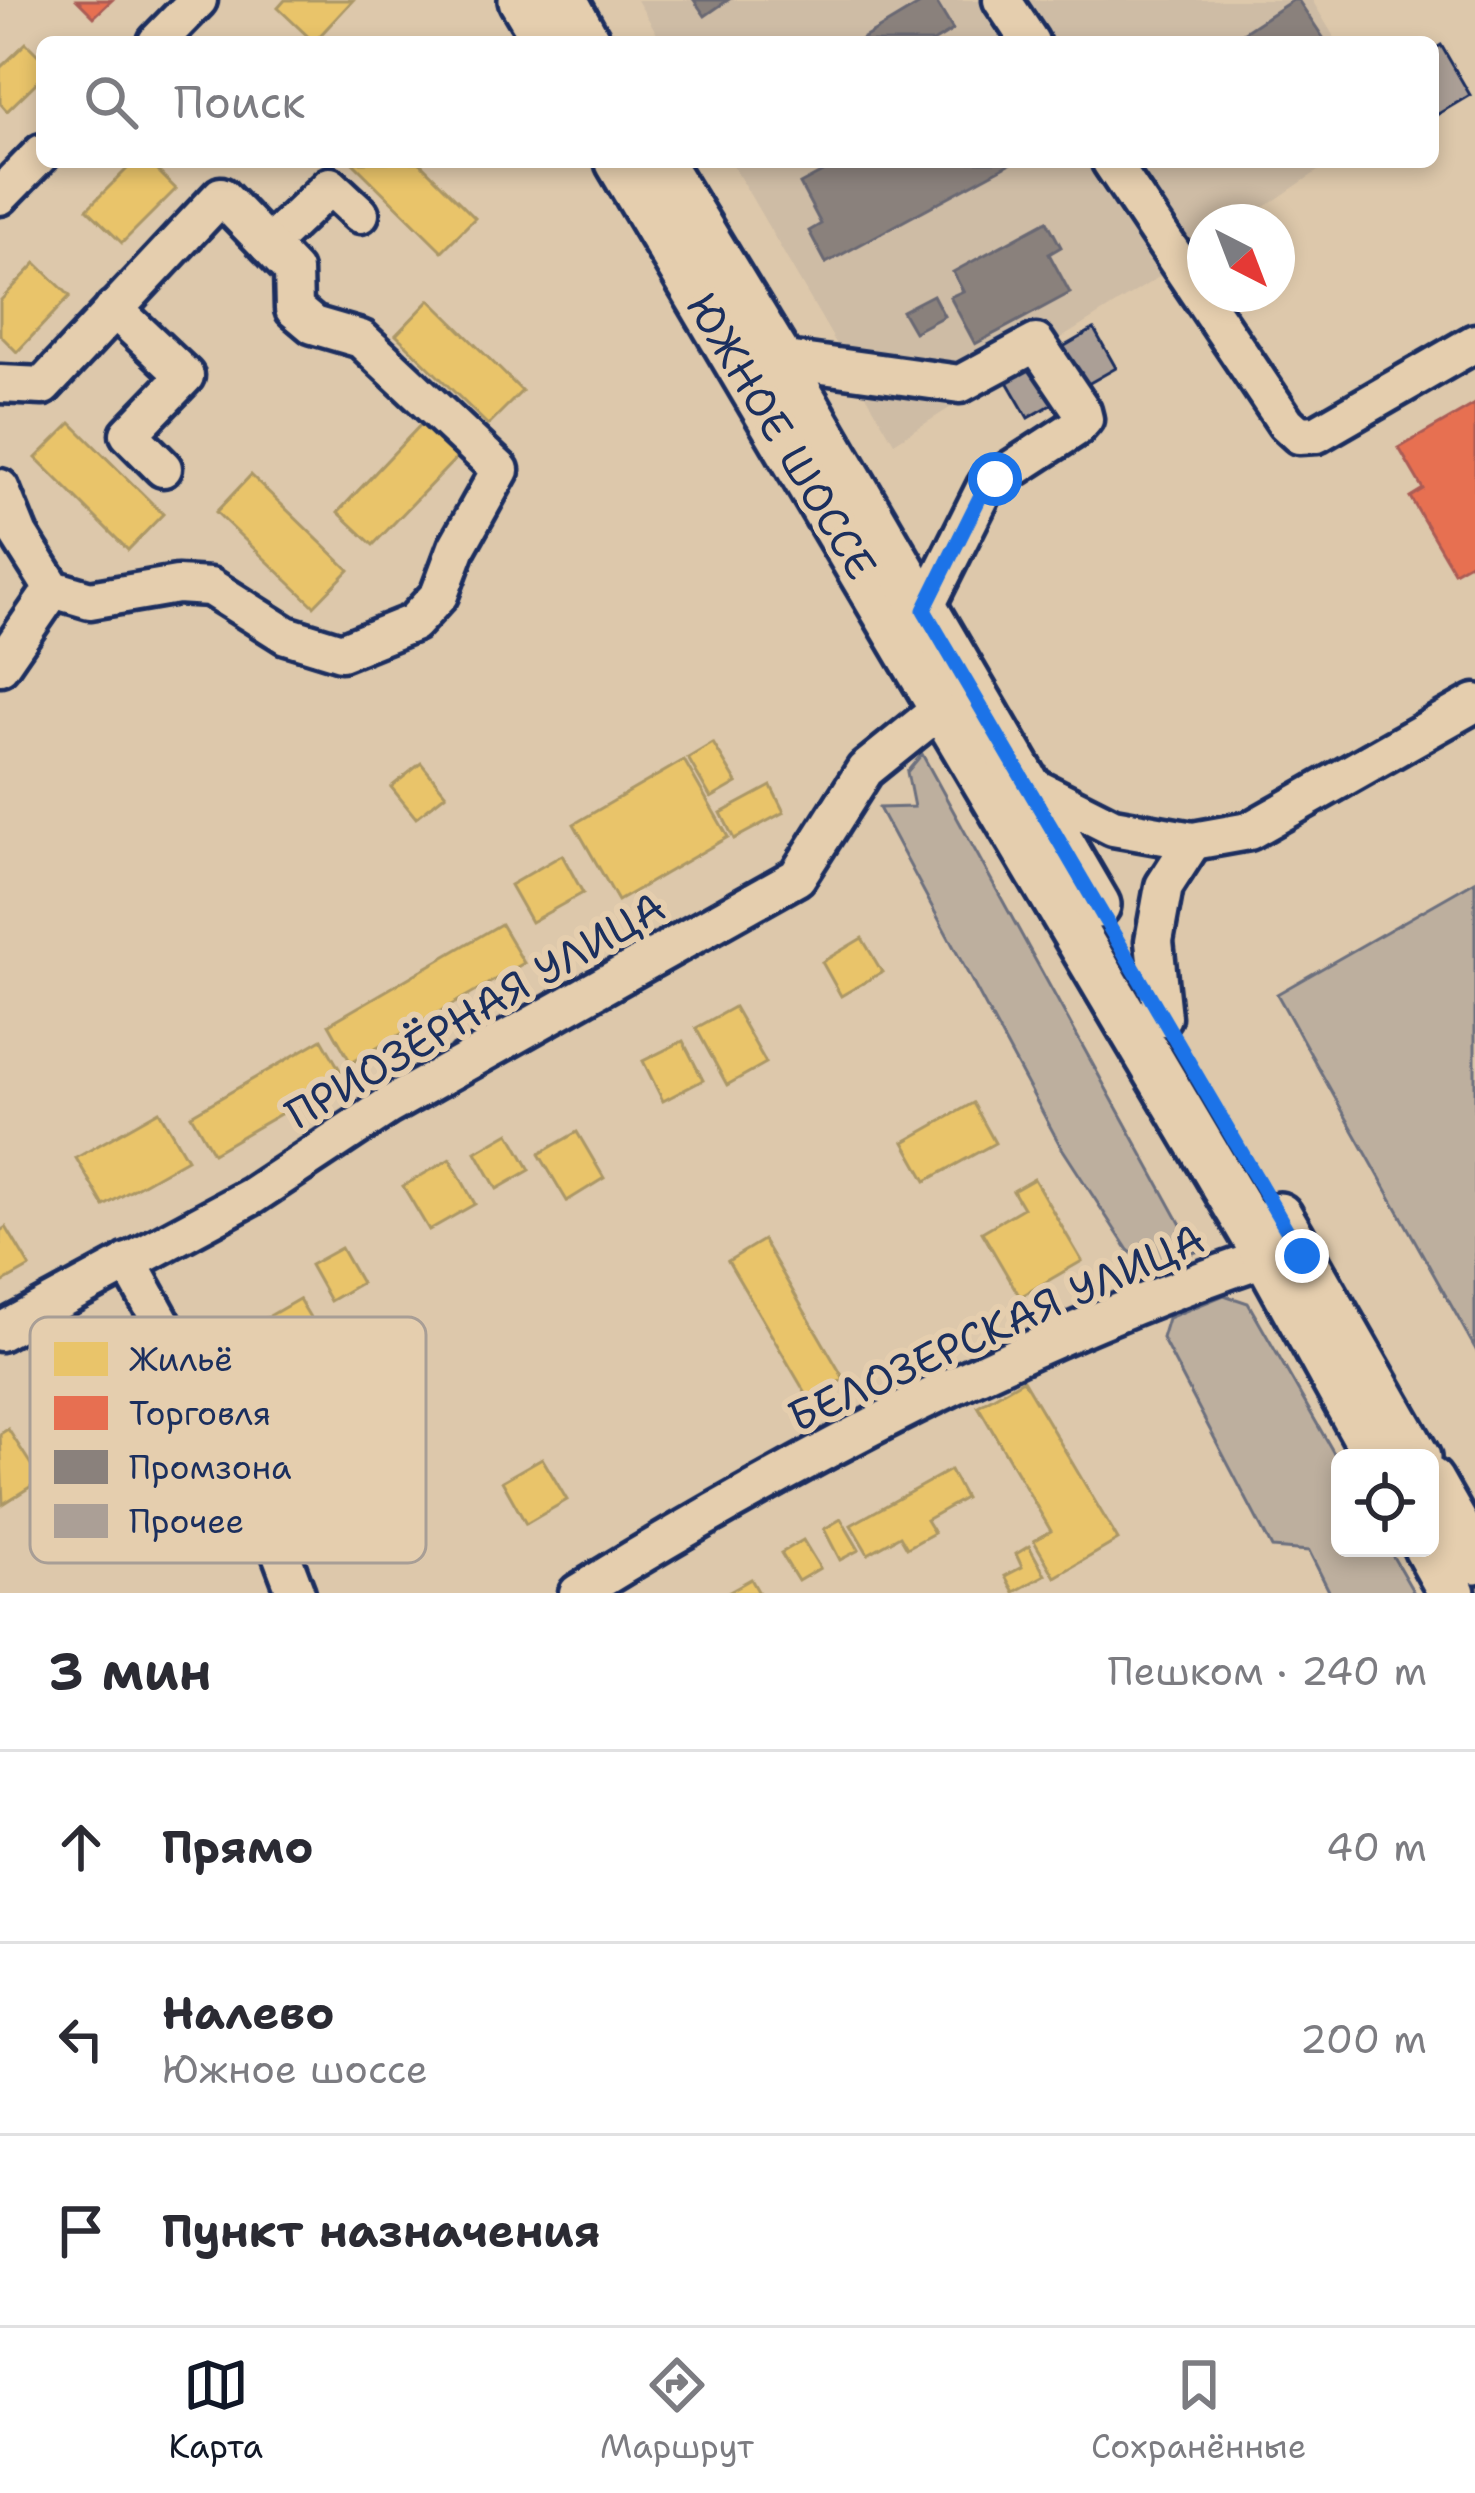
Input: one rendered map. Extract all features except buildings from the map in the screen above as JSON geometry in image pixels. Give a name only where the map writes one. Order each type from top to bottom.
[{"type":"main road","points":[[522,0],[543,36]]},
{"type":"main road","points":[[564,0],[584,36]]},
{"type":"main road","name":"ЮЖНОЕ ШОССЕ","points":[[623,168],[1267,1257],[1373,1449]]},
{"type":"main road","name":"ЮЖНОЕ ШОССЕ","points":[[663,168],[779,359],[1412,1449]]},
{"type":"main road","points":[[1439,1496],[1475,1560]]},
{"type":"main road","points":[[1432,1557],[1452,1593]]},
{"type":"street","points":[[164,36],[198,0]]},
{"type":"street","points":[[1002,0],[1026,36]]},
{"type":"street","points":[[0,196],[36,159]]},
{"type":"street","points":[[1115,168],[1286,423],[1300,435],[1317,434],[1475,343]]},
{"type":"street","points":[[268,245],[330,186],[359,214]]},
{"type":"street","points":[[0,384],[43,386],[221,196],[293,271],[294,308],[314,325],[361,339],[500,470],[457,547],[439,595],[413,623],[341,652],[286,635],[210,587],[177,585],[90,601],[53,589],[19,535],[0,488]]},
{"type":"street","points":[[114,309],[185,376],[128,434],[163,468]]},
{"type":"street","points":[[779,359],[960,384],[1036,343],[1082,411],[1084,419],[1077,427],[986,486],[924,610]]},
{"type":"street","points":[[0,666],[53,589]]},
{"type":"street","points":[[1024,782],[1113,827],[1193,841],[1250,831],[1475,703]]},
{"type":"street","name":"ПРИОЗЁРНАЯ УЛИЦА","points":[[0,1333],[252,1196],[388,1106],[797,877],[865,770],[944,707]]},
{"type":"street","points":[[1162,1017],[1154,941],[1163,886],[1193,841]]},
{"type":"street","name":"БЕЛОЗЕРСКАЯ УЛИЦА","points":[[578,1593],[888,1416],[1138,1305],[1267,1257]]},
{"type":"street","points":[[128,1262],[158,1317]]},
{"type":"street","points":[[285,1563],[296,1593]]},
{"type":"shaded area","points":[[637,0],[1312,0],[1333,36],[658,36]]},
{"type":"shaded area","points":[[734,168],[1322,168],[1269,204],[1187,204],[1187,259],[894,443]]},
{"type":"shaded area","points":[[922,754],[1196,1252],[1151,1269],[1128,1250],[1060,1145],[879,808],[914,807],[907,772]]},
{"type":"shaded area","points":[[1475,881],[1475,1348],[1277,994]]},
{"type":"shaded area","points":[[1224,1295],[1248,1303],[1331,1449],[1331,1557],[1393,1557],[1414,1593],[1330,1593],[1309,1551],[1272,1548],[1162,1338],[1168,1318]]},
{"type":"route","points":[[995,479],[980,497],[924,610],[1302,1256]]}]
